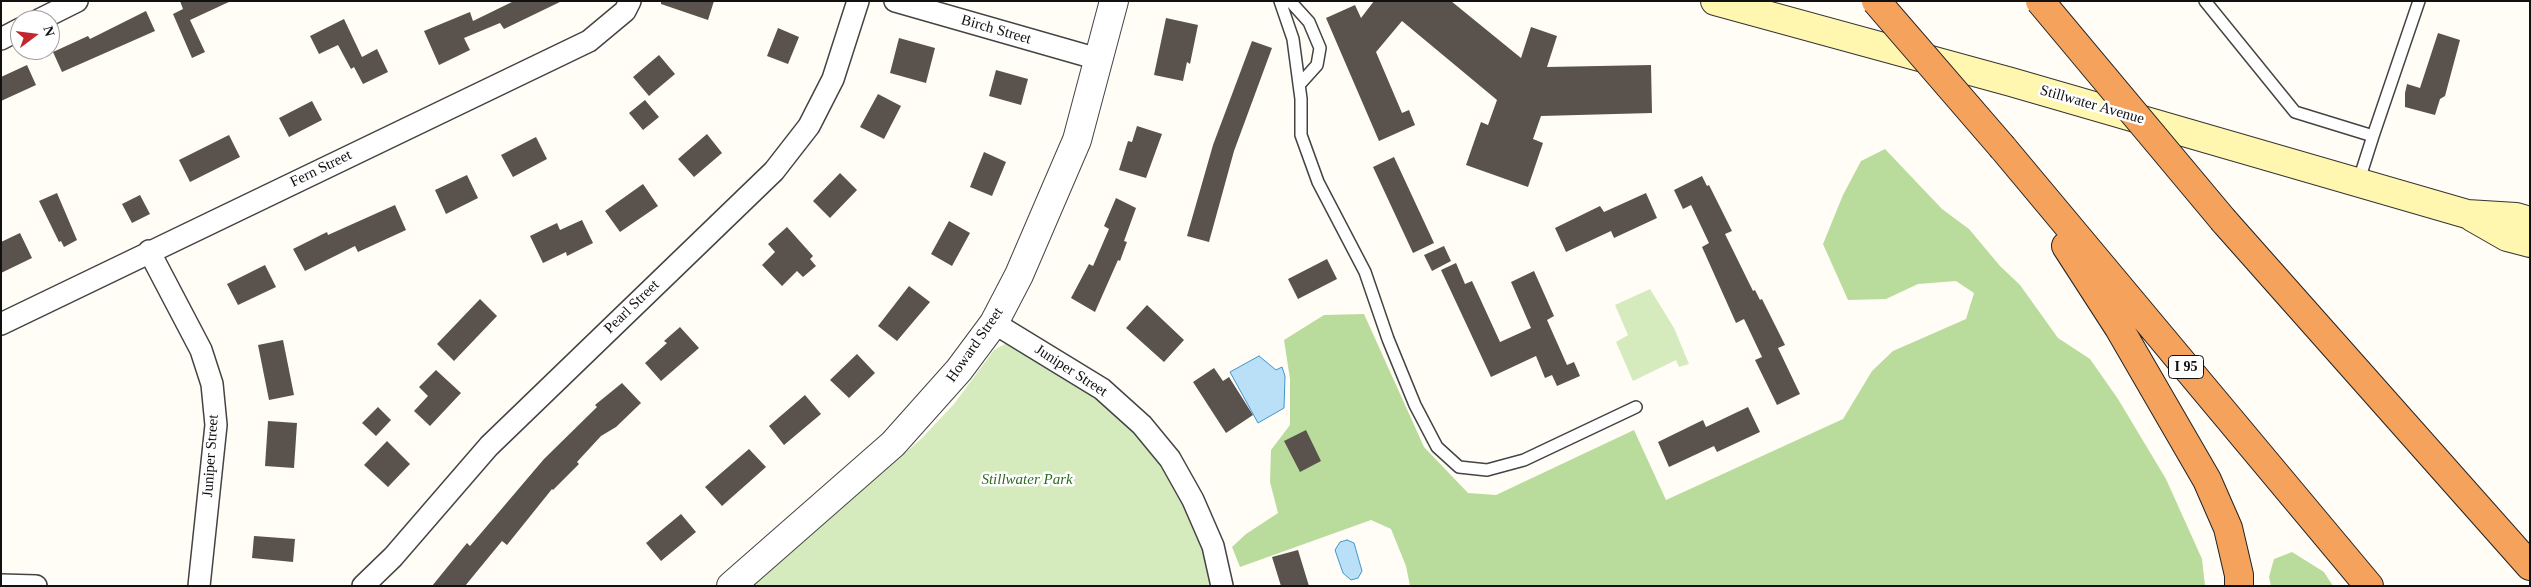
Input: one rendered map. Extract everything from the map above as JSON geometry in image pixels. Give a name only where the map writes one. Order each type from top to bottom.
[{"type":"highway","name":"I 95","points":[[1876,1],[2003,148],[2369,586]]},
{"type":"highway","points":[[2040,1],[2224,221],[2528,565]]},
{"type":"highway","points":[[2003,148],[2124,336],[2208,480],[2228,528],[2239,574],[2239,586]]},
{"type":"main road","name":"Stillwater Avenue","points":[[1715,1],[2011,82],[2467,214],[2526,216]]},
{"type":"main road","name":"Stillwater Avenue","points":[[2467,214],[2507,237],[2530,243]]},
{"type":"street","points":[[59,10],[77,1]]},
{"type":"street","name":"Fern Street","points":[[1,324],[148,251],[589,41],[625,11],[630,1]]},
{"type":"street","name":"Pearl Street","points":[[363,586],[393,557],[489,446],[774,171],[809,126],[833,79],[858,1]]},
{"type":"street","name":"Birch Street","points":[[895,1],[1098,59]]},
{"type":"street","name":"Howard Street","points":[[731,586],[893,444],[959,370],[994,323],[1019,275],[1077,140],[1114,1]]},
{"type":"street","name":"Juniper Street","points":[[148,251],[201,350],[212,384],[216,425],[199,586]]},
{"type":"street","name":"Juniper Street","points":[[994,323],[1102,389],[1142,425],[1170,459],[1193,500],[1213,546],[1222,586]]},
{"type":"street","points":[[1,585],[36,586]]},
{"type":"lane","points":[[1280,1],[1293,39],[1300,85],[1301,135],[1318,182],[1365,272],[1388,339],[1415,405],[1437,447],[1459,467],[1487,470],[1524,460],[1636,408]]},
{"type":"lane","points":[[1290,1],[1309,22],[1320,48],[1317,65],[1300,85]]},
{"type":"lane","points":[[2205,1],[2295,112],[2374,136]]},
{"type":"lane","points":[[2358,183],[2419,1]]},
{"type":"green space","points":[[1885,149],[1942,209],[1969,229],[2000,266],[2020,285],[2058,338],[2090,359],[2118,399],[2166,479],[2202,559],[2205,586],[1410,586],[1406,566],[1391,529],[1371,520],[1240,567],[1232,547],[1246,534],[1278,513],[1270,482],[1271,450],[1290,425],[1290,379],[1284,340],[1324,315],[1364,314],[1424,447],[1468,493],[1496,495],[1634,430],[1666,500],[1843,419],[1872,371],[1893,351],[1966,319],[1974,293],[1956,281],[1918,284],[1886,299],[1848,300],[1823,244],[1843,195],[1861,161]]},
{"type":"green space","points":[[1650,289],[1674,328],[1689,364],[1679,367],[1676,360],[1633,381],[1616,342],[1628,335],[1615,305]]},
{"type":"green space","name":"Stillwater Park","points":[[1007,343],[1069,380],[1103,404],[1130,428],[1158,460],[1195,526],[1207,564],[1211,586],[753,586],[921,439],[954,404],[994,350]]},
{"type":"green space","points":[[2292,552],[2324,572],[2333,586],[2271,586],[2269,577],[2274,559]]},
{"type":"water","points":[[1259,356],[1276,370],[1282,367],[1285,376],[1284,408],[1258,423],[1230,372]]},
{"type":"water","points":[[1347,540],[1354,543],[1362,571],[1358,578],[1351,580],[1343,573],[1335,550],[1340,542]]},
{"type":"building","points":[[180,1],[231,1],[190,20],[205,52],[192,58],[173,14],[183,9]]},
{"type":"building","points":[[514,1],[562,1],[504,29],[500,23],[464,38],[470,50],[439,65],[424,31],[470,12],[473,21]]},
{"type":"building","points":[[661,1],[714,1],[708,20],[661,4]]},
{"type":"building","points":[[1374,1],[1451,1],[1521,58],[1531,27],[1557,36],[1547,67],[1651,65],[1652,113],[1541,116],[1533,139],[1543,143],[1528,187],[1466,165],[1481,122],[1488,125],[1497,100],[1402,21],[1376,52],[1402,113],[1409,110],[1415,125],[1379,141],[1326,18],[1355,5],[1361,18]]},
{"type":"building","points":[[146,11],[155,31],[62,72],[57,60],[60,60],[60,49],[88,36],[90,39]]},
{"type":"building","points":[[1166,18],[1198,25],[1190,64],[1187,62],[1183,81],[1154,75]]},
{"type":"building","points":[[344,19],[362,57],[377,49],[388,72],[363,84],[354,67],[351,69],[338,45],[319,54],[310,36]]},
{"type":"building","points":[[778,28],[799,37],[788,64],[767,56]]},
{"type":"building","points":[[2438,33],[2460,40],[2445,96],[2440,99],[2435,115],[2405,107],[2405,93],[2407,84],[2420,88]]},
{"type":"building","points":[[899,38],[935,48],[926,83],[890,73]]},
{"type":"building","points":[[1252,41],[1272,48],[1234,151],[1209,242],[1187,236],[1213,145]]},
{"type":"building","points":[[659,55],[675,74],[649,96],[633,77]]},
{"type":"building","points":[[27,65],[36,85],[1,101],[1,77]]},
{"type":"building","points":[[996,70],[1028,79],[1021,105],[989,96]]},
{"type":"building","points":[[878,94],[901,106],[884,139],[860,127]]},
{"type":"building","points":[[645,100],[659,117],[643,130],[629,113]]},
{"type":"building","points":[[312,101],[322,120],[289,137],[279,118]]},
{"type":"building","points":[[1137,126],[1162,134],[1146,178],[1119,170],[1128,141],[1132,142]]},
{"type":"building","points":[[707,134],[722,153],[694,177],[678,159]]},
{"type":"building","points":[[229,135],[240,157],[190,182],[179,160]]},
{"type":"building","points":[[536,137],[547,159],[513,177],[501,155]]},
{"type":"building","points":[[984,152],[1006,162],[992,196],[970,187]]},
{"type":"building","points":[[1394,157],[1434,243],[1413,253],[1373,167]]},
{"type":"building","points":[[840,173],[857,190],[830,218],[813,201]]},
{"type":"building","points":[[467,175],[478,198],[446,214],[435,190]]},
{"type":"building","points":[[1702,176],[1707,186],[1709,185],[1732,231],[1725,234],[1753,291],[1755,290],[1760,300],[1762,299],[1785,345],[1778,348],[1800,394],[1777,405],[1755,360],[1762,357],[1744,319],[1736,323],[1702,247],[1709,243],[1691,205],[1683,209],[1674,190]]},
{"type":"building","points":[[643,184],[658,206],[620,232],[605,211]]},
{"type":"building","points":[[57,193],[77,240],[64,247],[61,241],[59,242],[39,201]]},
{"type":"building","points":[[1646,193],[1657,218],[1614,238],[1611,231],[1566,252],[1555,228],[1600,206],[1604,212]]},
{"type":"building","points":[[140,195],[150,214],[132,223],[122,204]]},
{"type":"building","points":[[1116,198],[1136,208],[1124,241],[1127,242],[1120,261],[1118,260],[1095,312],[1071,298],[1089,264],[1093,266],[1109,229],[1104,226]]},
{"type":"building","points":[[395,205],[406,230],[358,252],[355,246],[305,271],[293,249],[327,232],[328,235]]},
{"type":"building","points":[[582,220],[593,243],[567,256],[566,252],[543,263],[530,236],[557,223],[560,230]]},
{"type":"building","points":[[949,221],[970,233],[952,266],[931,254]]},
{"type":"building","points":[[787,227],[813,256],[810,259],[816,266],[803,277],[797,271],[782,286],[762,265],[775,252],[768,244]]},
{"type":"building","points":[[20,233],[32,258],[1,273],[1,242]]},
{"type":"building","points":[[1444,246],[1451,261],[1432,271],[1424,255]]},
{"type":"building","points":[[1327,259],[1337,279],[1298,299],[1288,279]]},
{"type":"building","points":[[1456,263],[1465,284],[1472,281],[1500,342],[1531,328],[1511,282],[1534,271],[1554,316],[1547,320],[1567,365],[1574,362],[1580,376],[1557,386],[1552,375],[1545,378],[1536,356],[1491,377],[1441,270]]},
{"type":"building","points":[[265,265],[276,287],[238,305],[227,284]]},
{"type":"building","points":[[909,286],[930,302],[897,341],[878,326]]},
{"type":"building","points":[[480,299],[497,316],[454,361],[437,344]]},
{"type":"building","points":[[1147,305],[1184,340],[1164,362],[1126,328]]},
{"type":"building","points":[[680,327],[699,348],[661,381],[645,363],[667,343],[664,341]]},
{"type":"building","points":[[283,340],[294,395],[269,400],[258,345]]},
{"type":"building","points":[[857,354],[875,373],[849,398],[830,380]]},
{"type":"building","points":[[1214,368],[1223,381],[1229,377],[1253,415],[1226,433],[1193,382]]},
{"type":"building","points":[[436,370],[461,393],[430,426],[414,411],[428,396],[419,387]]},
{"type":"building","points":[[622,383],[641,403],[616,427],[601,436],[577,462],[579,464],[552,489],[507,545],[502,541],[465,586],[432,586],[467,543],[470,546],[544,459],[597,407],[595,405]]},
{"type":"building","points":[[805,395],[821,414],[784,445],[769,426]]},
{"type":"building","points":[[378,407],[391,420],[376,436],[362,423]]},
{"type":"building","points":[[1748,407],[1760,432],[1717,452],[1714,446],[1669,467],[1658,442],[1703,420],[1706,427]]},
{"type":"building","points":[[268,421],[297,423],[294,468],[265,466]]},
{"type":"building","points":[[1306,430],[1321,461],[1300,472],[1284,441]]},
{"type":"building","points":[[387,441],[410,464],[388,487],[364,465]]},
{"type":"building","points":[[749,449],[766,467],[722,506],[705,487]]},
{"type":"building","points":[[681,514],[696,532],[661,561],[646,543]]},
{"type":"building","points":[[254,536],[295,539],[293,562],[252,558]]},
{"type":"building","points":[[1298,550],[1309,586],[1281,586],[1272,557]]}]
